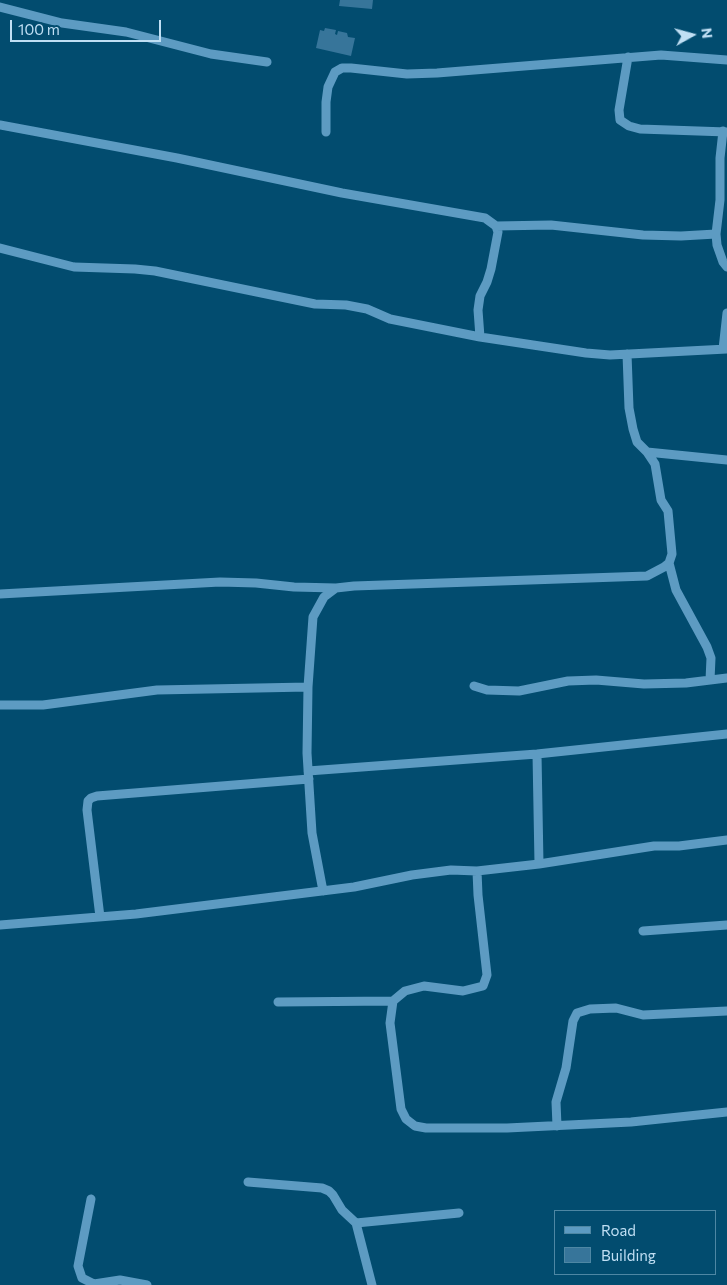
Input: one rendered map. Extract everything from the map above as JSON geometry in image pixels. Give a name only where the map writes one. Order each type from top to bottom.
[{"type":"street","points":[[0,7],[62,23],[126,32],[211,54],[268,62]]},
{"type":"street","points":[[326,132],[328,88],[336,72],[342,68],[407,74],[437,74],[628,56],[661,55],[727,60]]},
{"type":"street","points":[[628,56],[619,110],[620,120],[629,126],[640,129],[725,132],[720,158],[720,200],[716,234],[717,245],[723,262],[727,267]]},
{"type":"street","points":[[0,125],[177,158],[342,193],[486,218],[496,226],[498,232],[491,269],[480,296],[478,310],[480,337]]},
{"type":"street","points":[[496,226],[551,225],[643,235],[680,236],[716,234]]},
{"type":"street","points":[[0,248],[74,267],[155,271],[315,304],[346,305],[367,309],[390,318],[480,337],[586,354],[725,349],[727,313]]},
{"type":"street","points":[[627,354],[629,408],[633,430],[638,442],[655,464],[662,500],[670,519],[672,554],[669,563],[676,590],[709,652],[711,658],[710,680]]},
{"type":"street","points":[[647,452],[727,460]]},
{"type":"street","points":[[0,594],[220,582],[336,588],[444,582],[647,576],[669,563]]},
{"type":"street","points":[[323,891],[312,833],[307,753],[308,687],[313,617],[324,597],[336,588]]},
{"type":"street","points":[[474,686],[487,690],[519,691],[568,682],[596,680],[644,684],[686,683],[727,678]]},
{"type":"street","points":[[0,705],[43,705],[157,690],[308,687]]},
{"type":"street","points":[[100,916],[87,810],[88,802],[91,798],[97,796],[727,734]]},
{"type":"street","points":[[537,754],[539,864]]},
{"type":"street","points":[[0,925],[136,914],[323,891],[450,870],[477,871],[539,864],[654,846],[679,846],[727,840]]},
{"type":"street","points":[[278,1002],[393,1001],[405,991],[424,986],[463,992],[483,986],[487,975],[477,871]]},
{"type":"street","points":[[642,931],[727,925]]},
{"type":"street","points":[[393,1001],[390,1023],[401,1108],[406,1119],[415,1126],[426,1128],[557,1126],[631,1122],[727,1112]]},
{"type":"street","points":[[557,1126],[556,1102],[568,1058],[573,1020],[577,1014],[590,1009],[616,1008],[643,1015],[727,1012]]},
{"type":"street","points":[[248,1182],[322,1188],[333,1195],[342,1210],[356,1223],[372,1285]]},
{"type":"street","points":[[91,1199],[78,1266],[82,1278],[94,1284],[120,1280],[147,1285]]},
{"type":"street","points":[[356,1223],[459,1214]]},
{"type":"building","points":[[340,0],[373,0],[372,9],[339,6]]},
{"type":"building","points":[[325,28],[336,30],[335,34],[337,35],[338,31],[347,33],[348,37],[355,38],[351,56],[316,48],[320,30],[324,31]]}]
